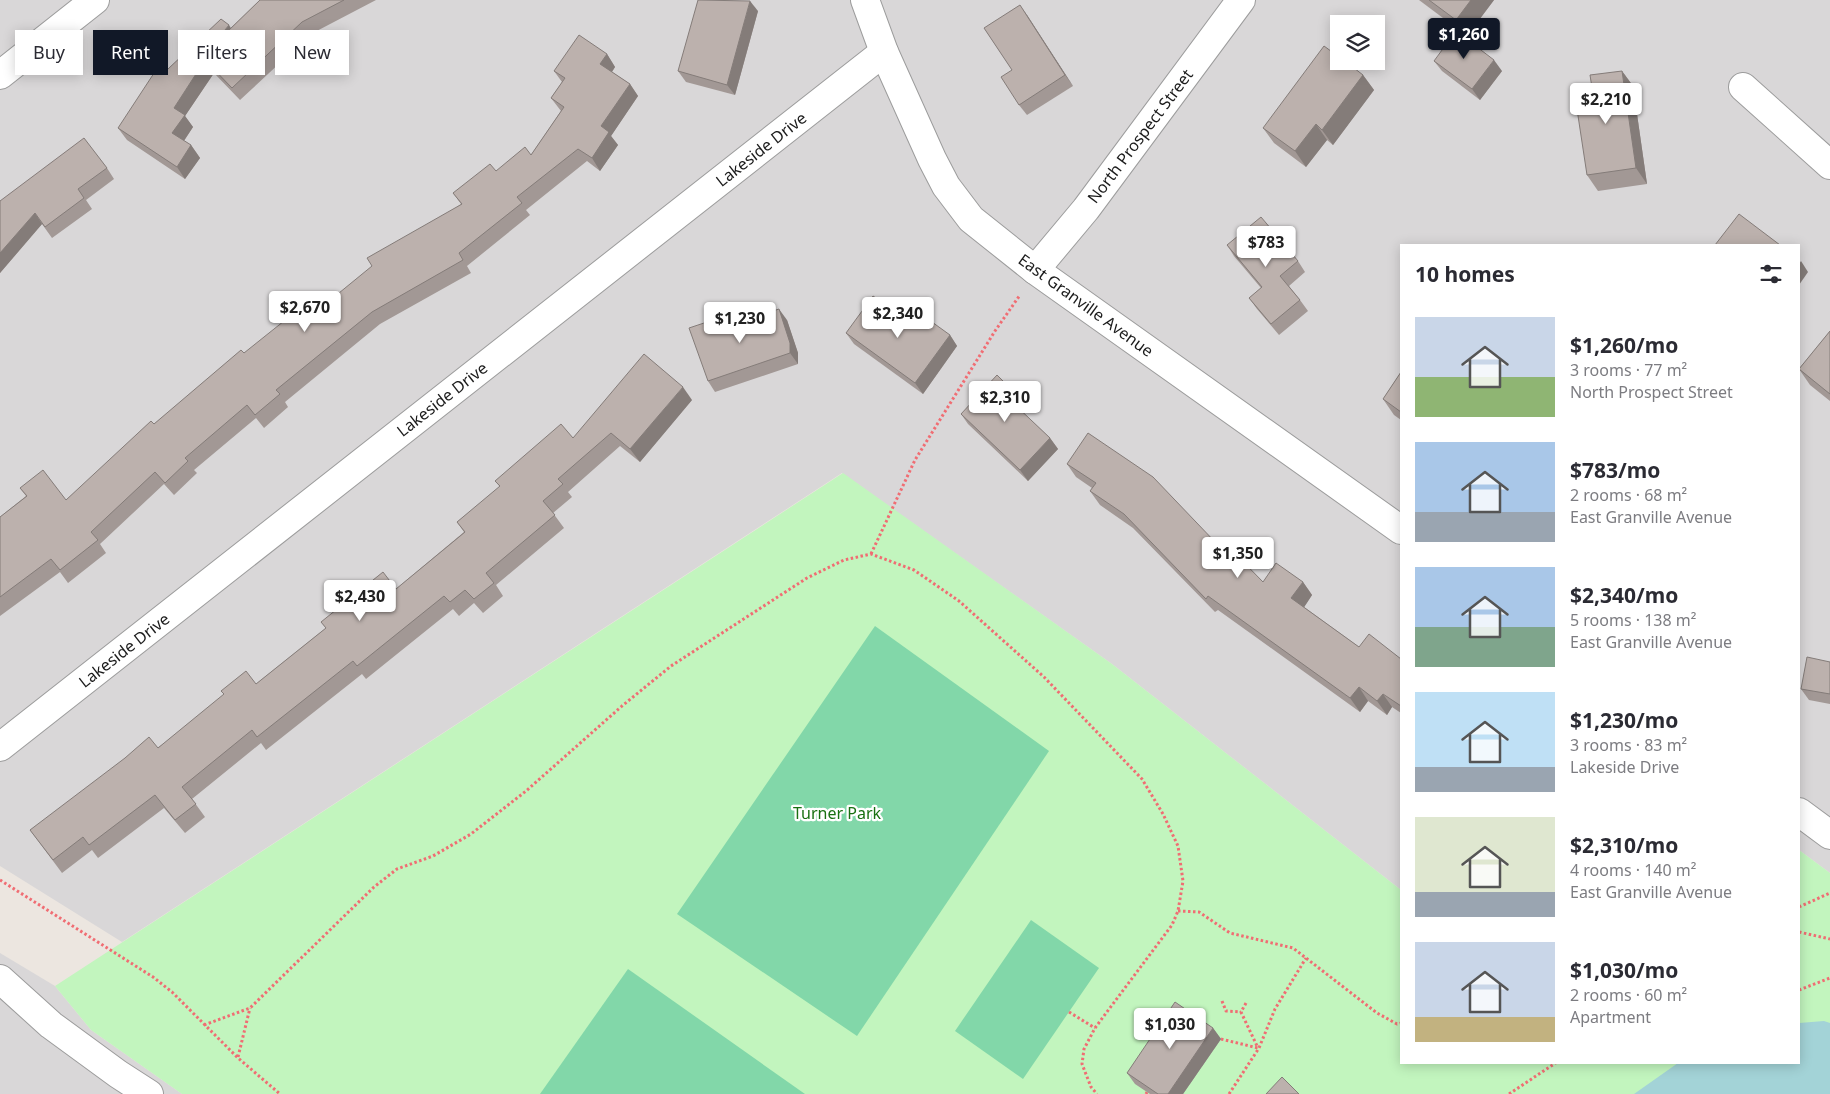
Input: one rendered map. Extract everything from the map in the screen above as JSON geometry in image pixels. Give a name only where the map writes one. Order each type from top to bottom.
[{"type":"street","points":[[0,75],[95,0]]},
{"type":"street","name":"East Granville Avenue","points":[[865,0],[884,52],[932,160],[946,186],[971,219],[1035,270],[1400,529]]},
{"type":"street","name":"North Prospect Street","points":[[1035,270],[1086,210],[1241,0]]},
{"type":"street","name":"Lakeside Drive","points":[[0,747],[884,52]]},
{"type":"street","points":[[1743,87],[1830,165]]},
{"type":"street","points":[[1800,813],[1830,835]]},
{"type":"street","points":[[0,979],[51,1025],[118,1074],[150,1094]]},
{"type":"path","points":[[871,554],[915,460],[995,332],[1026,288],[1035,270]]},
{"type":"path","points":[[204,1025],[250,1008],[374,888],[397,869],[433,856],[471,834],[526,791],[622,706],[671,666],[807,578],[844,560],[871,554],[914,570],[959,601],[1044,677],[1142,780],[1163,814],[1178,846],[1183,881],[1178,911],[1172,924],[1095,1028],[1084,1049],[1082,1064],[1091,1088],[1097,1094]]},
{"type":"path","points":[[0,880],[172,992],[238,1058],[280,1094]]},
{"type":"path","points":[[1800,906],[1830,893]]},
{"type":"path","points":[[1178,911],[1199,912],[1230,932],[1293,948],[1377,1013],[1400,1023]]},
{"type":"path","points":[[1800,932],[1830,939]]},
{"type":"path","points":[[1229,1094],[1258,1048],[1275,1009],[1306,958]]},
{"type":"path","points":[[1800,990],[1830,978]]},
{"type":"path","points":[[1222,1001],[1226,1010],[1241,1012]]},
{"type":"path","points":[[1241,1012],[1246,1003]]},
{"type":"path","points":[[238,1058],[250,1008]]},
{"type":"path","points":[[1069,1012],[1095,1028]]},
{"type":"path","points":[[1241,1012],[1258,1048]]},
{"type":"path","points":[[1221,1039],[1258,1048]]},
{"type":"path","points":[[1510,1094],[1554,1064]]},
{"type":"shaded area","points":[[0,0],[1830,0],[1830,873],[1800,851],[1800,244],[1400,244],[1400,889],[1112,664],[842,473],[122,942],[0,866]]},
{"type":"shaded area","points":[[0,953],[55,986],[91,1030],[182,1094],[0,1094]]},
{"type":"green space","name":"Turner Park","points":[[843,473],[1112,664],[1400,889],[1400,1064],[1800,1064],[1800,851],[1830,873],[1830,1094],[182,1094],[91,1030],[55,986]]},
{"type":"green space","points":[[875,626],[1049,751],[857,1036],[677,914]]},
{"type":"green space","points":[[1031,920],[1099,968],[1023,1079],[955,1031]]},
{"type":"green space","points":[[628,969],[805,1094],[540,1094]]},
{"type":"water","points":[[1824,1021],[1830,1023],[1830,1094],[1634,1094],[1677,1064],[1800,1064],[1800,1023]]},
{"type":"building","points":[[260,0],[344,0],[302,22],[294,30],[275,30],[275,47],[265,57],[265,30],[229,30]]},
{"type":"building","points":[[698,0],[750,1],[727,85],[678,71]]},
{"type":"building","points":[[1429,0],[1471,0],[1456,20]]},
{"type":"building","points":[[1020,5],[1065,75],[1019,105],[1001,77],[1012,70],[984,28]]},
{"type":"building","points":[[221,19],[229,25],[225,30],[209,30]]},
{"type":"building","points":[[1456,31],[1494,60],[1472,89],[1434,61]]},
{"type":"building","points":[[579,35],[607,54],[600,64],[630,84],[601,126],[609,132],[592,158],[578,149],[517,197],[522,203],[459,253],[463,260],[372,312],[276,390],[280,394],[255,415],[247,405],[185,458],[188,461],[165,483],[155,472],[91,532],[98,540],[60,570],[51,559],[0,597],[0,517],[27,496],[20,488],[43,470],[66,500],[151,421],[154,424],[241,350],[244,353],[309,301],[317,311],[372,266],[367,258],[462,204],[453,193],[490,164],[496,171],[525,147],[531,155],[564,107],[551,98],[565,78],[554,71]]},
{"type":"building","points":[[1324,46],[1330,50],[1330,70],[1357,70],[1363,75],[1322,130],[1316,124],[1295,151],[1263,128]]},
{"type":"building","points":[[178,60],[178,75],[195,75],[174,108],[185,115],[172,133],[191,145],[177,167],[118,128],[153,75],[168,75],[168,69]]},
{"type":"building","points":[[1622,71],[1636,168],[1587,175],[1575,96],[1593,94],[1590,75]]},
{"type":"building","points":[[219,75],[246,75],[232,88]]},
{"type":"building","points":[[84,138],[107,168],[78,189],[84,198],[45,227],[35,213],[0,253],[0,201]]},
{"type":"building","points":[[1739,214],[1779,244],[1716,244]]},
{"type":"building","points":[[1261,217],[1298,261],[1280,276],[1300,300],[1271,324],[1249,298],[1262,287],[1227,245]]},
{"type":"building","points":[[873,296],[918,327],[925,317],[950,335],[915,383],[846,333]]},
{"type":"building","points":[[779,309],[790,343],[790,353],[708,381],[689,328],[719,318],[722,328]]},
{"type":"building","points":[[1830,331],[1830,394],[1800,370]]},
{"type":"building","points":[[644,354],[683,387],[630,449],[611,433],[558,479],[563,484],[543,501],[555,515],[486,573],[494,583],[474,599],[465,590],[450,602],[444,596],[357,666],[353,661],[257,737],[252,730],[182,787],[196,804],[175,820],[155,795],[89,845],[83,837],[53,860],[30,830],[125,758],[149,737],[158,748],[224,694],[221,691],[246,671],[256,684],[326,628],[321,622],[383,572],[396,589],[465,532],[457,522],[500,486],[495,481],[561,424],[573,438]]},
{"type":"building","points":[[1400,374],[1400,411],[1383,399]]},
{"type":"building","points":[[997,375],[1018,396],[1012,402],[1050,438],[1020,470],[961,414]]},
{"type":"building","points":[[1088,433],[1153,477],[1217,544],[1222,540],[1263,582],[1276,563],[1303,582],[1291,598],[1359,647],[1369,634],[1400,658],[1400,705],[1383,694],[1377,701],[1359,687],[1350,698],[1208,596],[1206,599],[1124,514],[1090,491],[1096,483],[1067,464]]},
{"type":"building","points":[[1807,657],[1830,662],[1830,694],[1801,689]]},
{"type":"building","points":[[1175,1002],[1213,1028],[1168,1094],[1158,1094],[1127,1073]]},
{"type":"building","points":[[1282,1077],[1299,1094],[1266,1094]]}]
